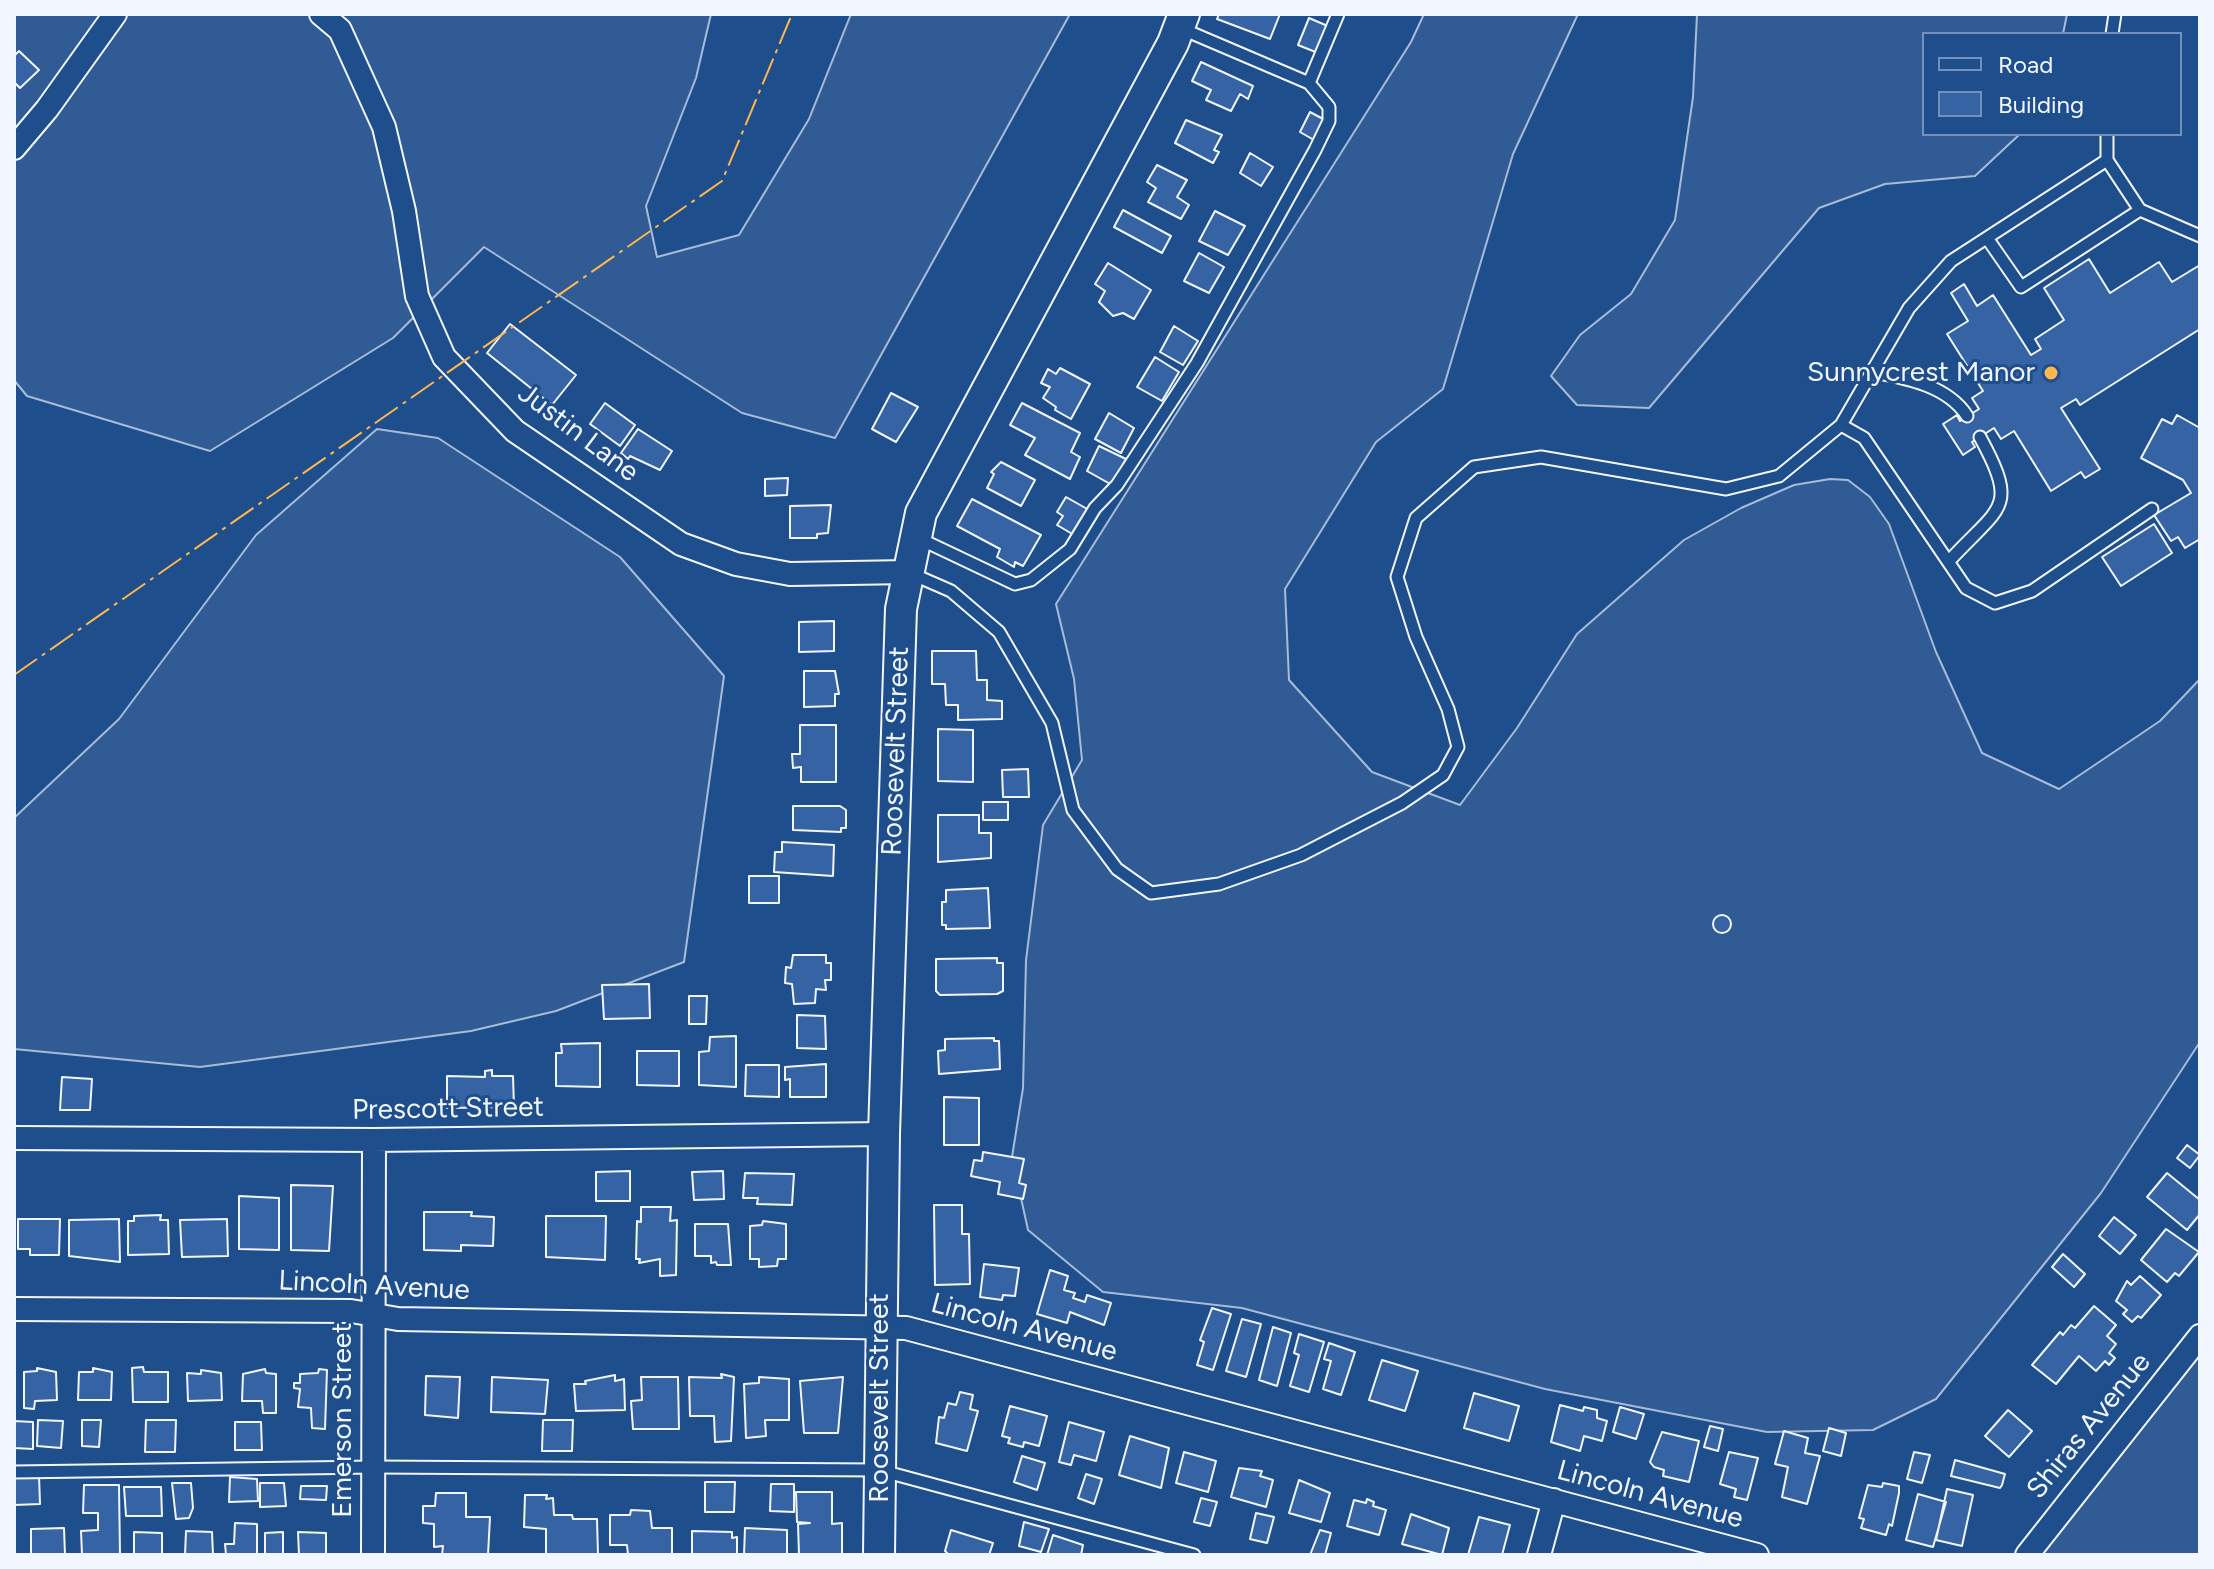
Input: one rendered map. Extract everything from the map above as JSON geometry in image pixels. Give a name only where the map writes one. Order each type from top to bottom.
[{"type":"street","points":[[14,148],[47,109],[115,14]]},
{"type":"street","name":"Justin Lane","points":[[321,14],[340,30],[384,127],[404,211],[417,296],[444,357],[515,431],[681,544],[736,564],[790,574],[908,572]]},
{"type":"street","name":"Roosevelt Street","points":[[879,1555],[884,1134],[901,609],[908,572],[921,513],[1182,21]]},
{"type":"street","name":"Prescott Street","points":[[14,1138],[374,1140],[884,1134]]},
{"type":"street","name":"Emerson Street","points":[[373,1555],[374,1140]]},
{"type":"street","name":"Lincoln Avenue","points":[[14,1309],[351,1311],[398,1319],[880,1327],[934,1333],[1757,1555]]},
{"type":"street","name":"Shiras Avenue","points":[[2027,1555],[2200,1336]]},
{"type":"street","points":[[1539,1555],[1554,1500]]},
{"type":"lane","points":[[1309,83],[1338,14]]},
{"type":"lane","points":[[916,537],[1015,584],[1031,580],[1070,549],[1197,363],[1315,150],[1329,121],[1329,107],[1309,83],[1182,21]]},
{"type":"lane","points":[[2107,136],[2107,160],[2140,210],[2200,236]]},
{"type":"lane","points":[[908,572],[951,591],[999,632],[1052,723],[1073,810],[1117,869],[1151,893],[1219,884],[1301,855],[1402,803],[1443,775],[1458,747],[1448,709],[1416,637],[1397,577],[1416,518],[1474,467],[1541,457],[1726,489],[1779,476],[1841,425],[1909,308],[1951,261],[2107,160]]},
{"type":"lane","points":[[1987,238],[2021,287],[2140,210]]},
{"type":"lane","points":[[1873,372],[1909,379],[1939,392],[1959,403],[1967,416]]},
{"type":"lane","points":[[1841,425],[1864,438],[1950,560],[1966,588],[1995,603],[2032,591],[2152,509]]},
{"type":"lane","points":[[1950,560],[2000,507],[2004,492],[1998,471],[1980,437]]},
{"type":"lane","points":[[14,1472],[374,1467],[879,1470],[1194,1555]]},
{"type":"shaded area","points":[[14,14],[711,14],[696,78],[646,206],[657,257],[739,235],[809,119],[851,14],[1070,14],[835,438],[742,413],[484,247],[393,338],[210,451],[27,396],[14,380]]},
{"type":"shaded area","points":[[1424,14],[1578,14],[1513,154],[1443,389],[1376,442],[1285,589],[1289,680],[1372,772],[1460,805],[1517,728],[1577,634],[1684,540],[1741,508],[1794,485],[1830,479],[1848,480],[1870,497],[1889,524],[1936,652],[1982,753],[2059,789],[2160,721],[2200,679],[2200,1042],[2101,1193],[1936,1399],[1873,1430],[1767,1432],[1545,1389],[1242,1308],[1103,1292],[1028,1230],[1012,1157],[1023,1088],[1026,960],[1043,825],[1082,760],[1074,679],[1056,604],[1411,42]]},
{"type":"shaded area","points":[[1697,14],[2067,14],[2063,32],[1922,32],[1922,136],[2018,136],[1975,176],[1885,184],[1819,208],[1649,408],[1577,405],[1551,376],[1580,335],[1631,294],[1675,220],[1693,97]]},
{"type":"shaded area","points":[[377,429],[438,438],[620,557],[724,676],[684,962],[556,1011],[471,1031],[200,1067],[14,1049],[14,818],[119,719],[256,535]]},
{"type":"shaded area","points":[[2200,1336],[2200,1555],[2027,1555]]},
{"type":"building","points":[[1219,14],[1280,14],[1270,39],[1217,19]]},
{"type":"building","points":[[1309,18],[1330,27],[1318,53],[1298,45]]},
{"type":"building","points":[[19,51],[39,70],[20,88],[14,82],[14,56]]},
{"type":"building","points":[[1201,62],[1253,86],[1248,99],[1240,94],[1231,111],[1206,100],[1211,90],[1192,81]]},
{"type":"building","points":[[1310,112],[1325,120],[1314,140],[1300,132]]},
{"type":"building","points":[[1186,120],[1222,135],[1214,150],[1219,152],[1213,163],[1175,143]]},
{"type":"building","points":[[1250,153],[1273,167],[1261,186],[1240,173]]},
{"type":"building","points":[[1157,165],[1187,180],[1177,197],[1189,205],[1181,219],[1148,202],[1156,188],[1147,182]]},
{"type":"building","points":[[1123,210],[1171,236],[1162,253],[1114,227]]},
{"type":"building","points":[[1215,211],[1245,226],[1228,255],[1199,241]]},
{"type":"building","points":[[1199,253],[1224,267],[1209,293],[1184,281]]},
{"type":"building","name":"Sunnycrest Manor","points":[[2089,259],[2110,293],[2159,262],[2172,282],[2200,265],[2200,329],[2080,405],[2076,399],[2061,408],[2100,469],[2085,478],[2081,472],[2051,491],[2014,431],[2001,439],[1994,428],[1972,442],[1975,447],[1963,455],[1943,424],[1957,415],[1960,421],[1979,409],[1972,398],[1983,391],[1947,334],[1968,321],[1951,293],[1964,284],[1977,306],[1993,295],[2031,355],[2041,349],[2035,339],[2064,320],[2044,288]]},
{"type":"building","points":[[1108,263],[1151,290],[1134,319],[1123,313],[1113,316],[1099,302],[1105,291],[1095,284]]},
{"type":"building","points":[[510,324],[576,375],[552,405],[487,353]]},
{"type":"building","points":[[1174,326],[1198,341],[1183,365],[1160,352]]},
{"type":"building","points":[[1155,357],[1179,372],[1162,401],[1137,387]]},
{"type":"building","points":[[1060,368],[1090,384],[1071,419],[1043,398],[1050,387],[1041,383],[1048,369],[1056,374]]},
{"type":"building","points":[[891,393],[918,407],[896,442],[872,429]]},
{"type":"building","points":[[605,403],[635,425],[620,446],[590,424]]},
{"type":"building","points":[[1022,403],[1080,433],[1071,452],[1080,457],[1070,479],[1025,455],[1035,438],[1010,425]]},
{"type":"building","points":[[1109,413],[1134,428],[1121,453],[1095,439]]},
{"type":"building","points":[[2177,415],[2200,428],[2200,539],[2185,548],[2178,537],[2171,541],[2154,515],[2191,493],[2183,480],[2141,458],[2162,419],[2172,424]]},
{"type":"building","points":[[638,429],[672,451],[660,470],[630,456],[628,459],[621,453]]},
{"type":"building","points":[[1099,446],[1126,459],[1112,485],[1087,471]]},
{"type":"building","points":[[1001,462],[1035,480],[1021,506],[987,488],[994,474],[991,472]]},
{"type":"building","points":[[788,478],[787,495],[765,496],[765,479]]},
{"type":"building","points":[[1066,497],[1089,510],[1074,535],[1057,525],[1063,516],[1057,512]]},
{"type":"building","points":[[972,499],[1041,535],[1023,566],[1015,562],[1014,567],[997,557],[1000,549],[957,526]]},
{"type":"building","points":[[831,505],[828,533],[817,534],[817,538],[790,538],[790,506]]},
{"type":"building","points":[[2154,524],[2172,553],[2121,586],[2102,557]]},
{"type":"building","points":[[834,621],[834,651],[799,652],[799,622]]},
{"type":"building","points":[[932,651],[976,651],[977,680],[987,680],[987,700],[1002,701],[1002,719],[958,720],[958,705],[946,705],[945,684],[932,684]]},
{"type":"building","points":[[804,671],[835,671],[839,694],[835,694],[835,706],[804,707]]},
{"type":"building","points":[[800,725],[836,725],[836,782],[801,782],[801,767],[793,768],[792,754],[800,754]]},
{"type":"building","points":[[938,729],[973,730],[973,782],[938,781]]},
{"type":"building","points":[[1028,769],[1029,797],[1003,797],[1002,770]]},
{"type":"building","points":[[983,802],[1008,802],[1008,820],[983,820]]},
{"type":"building","points":[[793,806],[840,806],[846,810],[846,828],[841,828],[841,832],[793,830]]},
{"type":"building","points":[[938,815],[979,815],[979,833],[991,833],[991,858],[938,862]]},
{"type":"building","points":[[782,842],[834,845],[833,876],[774,872],[775,852],[782,852]]},
{"type":"building","points":[[749,876],[779,876],[779,903],[749,903]]},
{"type":"building","points":[[988,888],[990,928],[946,929],[946,925],[942,925],[942,902],[946,902],[946,890]]},
{"type":"building","points":[[1718,915],[1726,915],[1731,924],[1729,931],[1718,933],[1713,928],[1713,920]]},
{"type":"building","points":[[793,955],[826,955],[826,963],[831,963],[831,980],[825,980],[826,990],[816,989],[815,1003],[794,1004],[792,984],[785,983],[786,967],[791,968]]},
{"type":"building","points":[[997,958],[997,963],[1003,963],[1003,991],[997,994],[940,995],[936,991],[936,959]]},
{"type":"building","points":[[649,984],[650,1018],[604,1019],[602,985]]},
{"type":"building","points":[[689,996],[707,996],[706,1024],[689,1024]]},
{"type":"building","points":[[797,1015],[825,1016],[826,1049],[797,1048]]},
{"type":"building","points":[[736,1036],[736,1087],[699,1085],[699,1052],[709,1051],[710,1037]]},
{"type":"building","points":[[994,1038],[994,1041],[999,1041],[1000,1069],[939,1074],[938,1051],[945,1050],[945,1039]]},
{"type":"building","points":[[600,1043],[600,1087],[556,1086],[556,1053],[562,1053],[561,1044]]},
{"type":"building","points":[[637,1051],[679,1051],[679,1086],[637,1085]]},
{"type":"building","points":[[826,1064],[826,1097],[790,1097],[790,1079],[785,1080],[785,1067]]},
{"type":"building","points":[[746,1065],[779,1065],[779,1097],[745,1096]]},
{"type":"building","points":[[492,1070],[492,1076],[513,1076],[514,1107],[447,1108],[447,1076],[485,1077],[485,1071]]},
{"type":"building","points":[[62,1077],[92,1079],[90,1110],[60,1110]]},
{"type":"building","points":[[944,1097],[979,1098],[979,1145],[944,1145]]},
{"type":"building","points":[[2187,1145],[2200,1155],[2190,1168],[2177,1158]]},
{"type":"building","points":[[983,1152],[1024,1159],[1019,1183],[1026,1185],[1023,1199],[998,1194],[1000,1182],[971,1176],[974,1160],[982,1161]]},
{"type":"building","points":[[630,1171],[630,1201],[596,1201],[596,1172]]},
{"type":"building","points":[[723,1171],[724,1199],[694,1200],[692,1172]]},
{"type":"building","points":[[745,1173],[794,1174],[792,1205],[757,1204],[758,1198],[743,1198]]},
{"type":"building","points":[[2167,1173],[2200,1200],[2200,1214],[2187,1230],[2147,1197]]},
{"type":"building","points":[[291,1185],[333,1186],[329,1251],[291,1250]]},
{"type":"building","points":[[239,1196],[279,1198],[279,1250],[239,1249]]},
{"type":"building","points":[[934,1205],[962,1205],[962,1234],[969,1234],[970,1284],[935,1285]]},
{"type":"building","points":[[641,1207],[671,1207],[670,1221],[677,1220],[676,1275],[660,1276],[660,1259],[639,1263],[640,1259],[636,1259],[637,1221],[641,1222]]},
{"type":"building","points":[[424,1212],[472,1212],[471,1216],[494,1217],[493,1246],[461,1245],[461,1251],[424,1250]]},
{"type":"building","points":[[161,1215],[160,1220],[168,1220],[169,1254],[128,1255],[128,1221],[134,1221],[134,1216]]},
{"type":"building","points":[[546,1216],[606,1216],[605,1260],[546,1257]]},
{"type":"building","points":[[2114,1217],[2136,1235],[2120,1254],[2099,1236]]},
{"type":"building","points":[[18,1219],[60,1219],[59,1255],[30,1255],[30,1249],[18,1249]]},
{"type":"building","points":[[119,1219],[120,1262],[69,1256],[69,1220]]},
{"type":"building","points":[[227,1219],[228,1256],[182,1257],[180,1220]]},
{"type":"building","points":[[763,1221],[786,1224],[786,1259],[778,1259],[777,1266],[759,1267],[759,1259],[750,1259],[750,1226],[762,1225]]},
{"type":"building","points":[[695,1224],[728,1224],[731,1265],[711,1263],[711,1256],[695,1256]]},
{"type":"building","points":[[2166,1229],[2199,1252],[2179,1276],[2175,1273],[2167,1282],[2141,1260]]},
{"type":"building","points":[[2063,1254],[2085,1274],[2074,1287],[2052,1267]]},
{"type":"building","points":[[984,1264],[1019,1268],[1015,1296],[1003,1295],[1002,1300],[980,1297]]},
{"type":"building","points":[[1050,1270],[1068,1276],[1064,1290],[1075,1293],[1073,1298],[1085,1302],[1087,1295],[1111,1303],[1104,1325],[1070,1312],[1067,1323],[1037,1314]]},
{"type":"building","points":[[2140,1276],[2161,1295],[2141,1318],[2138,1316],[2132,1322],[2123,1314],[2127,1310],[2116,1301],[2127,1281],[2131,1285]]},
{"type":"building","points":[[2094,1306],[2116,1325],[2107,1336],[2116,1344],[2109,1353],[2115,1358],[2109,1365],[2105,1361],[2096,1371],[2079,1356],[2056,1384],[2032,1365],[2060,1332],[2063,1335],[2071,1325],[2075,1328]]},
{"type":"building","points":[[1212,1308],[1231,1314],[1213,1370],[1197,1365],[1204,1342],[1200,1340]]},
{"type":"building","points":[[1242,1319],[1261,1324],[1246,1377],[1226,1371]]},
{"type":"building","points":[[1273,1327],[1291,1333],[1277,1386],[1259,1380]]},
{"type":"building","points":[[1299,1334],[1324,1342],[1309,1392],[1290,1386],[1299,1355],[1294,1353]]},
{"type":"building","points":[[1329,1343],[1355,1352],[1341,1395],[1323,1389],[1331,1361],[1324,1359]]},
{"type":"building","points":[[1382,1360],[1418,1371],[1405,1411],[1369,1400]]},
{"type":"building","points":[[143,1367],[144,1372],[168,1372],[168,1402],[133,1402],[132,1368]]},
{"type":"building","points":[[37,1368],[56,1372],[57,1400],[35,1401],[34,1409],[24,1408],[24,1372],[37,1371]]},
{"type":"building","points":[[93,1368],[112,1372],[111,1400],[78,1400],[79,1372],[93,1372]]},
{"type":"building","points":[[265,1369],[266,1373],[276,1374],[276,1413],[263,1413],[262,1401],[242,1401],[243,1374]]},
{"type":"building","points":[[319,1369],[327,1370],[325,1429],[312,1428],[311,1408],[298,1407],[300,1389],[294,1388],[294,1383],[300,1383],[300,1374],[318,1373]]},
{"type":"building","points":[[201,1370],[221,1373],[222,1400],[188,1401],[187,1373],[201,1374]]},
{"type":"building","points":[[721,1374],[734,1377],[731,1441],[715,1442],[714,1416],[690,1416],[689,1377],[722,1378]]},
{"type":"building","points":[[615,1375],[615,1381],[624,1379],[625,1410],[576,1411],[574,1384],[586,1384],[585,1381]]},
{"type":"building","points":[[426,1376],[460,1377],[458,1418],[425,1415]]},
{"type":"building","points":[[492,1377],[548,1380],[545,1414],[491,1412]]},
{"type":"building","points":[[641,1377],[678,1377],[679,1429],[633,1429],[631,1401],[642,1400]]},
{"type":"building","points":[[759,1377],[789,1379],[789,1420],[765,1420],[766,1436],[746,1438],[744,1384],[759,1383]]},
{"type":"building","points":[[843,1377],[838,1433],[804,1433],[800,1381]]},
{"type":"building","points":[[960,1392],[973,1395],[970,1409],[978,1411],[967,1451],[936,1443],[939,1417],[944,1418],[948,1403],[956,1405]]},
{"type":"building","points":[[1474,1393],[1519,1406],[1509,1441],[1464,1428]]},
{"type":"building","points":[[1560,1405],[1583,1411],[1584,1407],[1597,1410],[1597,1418],[1607,1421],[1602,1441],[1584,1436],[1580,1451],[1551,1442]]},
{"type":"building","points":[[1010,1406],[1047,1416],[1039,1446],[1024,1442],[1023,1447],[1008,1443],[1010,1438],[1002,1436]]},
{"type":"building","points":[[1620,1407],[1644,1414],[1636,1439],[1613,1432]]},
{"type":"building","points":[[2008,1410],[2032,1431],[2009,1457],[1985,1436]]},
{"type":"building","points":[[38,1420],[63,1421],[61,1448],[37,1446]]},
{"type":"building","points":[[82,1420],[101,1420],[99,1447],[82,1446]]},
{"type":"building","points":[[146,1420],[176,1420],[175,1452],[145,1452]]},
{"type":"building","points":[[543,1420],[573,1420],[572,1451],[542,1451]]},
{"type":"building","points":[[14,1421],[33,1422],[33,1449],[14,1448]]},
{"type":"building","points":[[235,1422],[261,1422],[262,1450],[235,1450]]},
{"type":"building","points":[[1069,1422],[1104,1432],[1096,1461],[1074,1455],[1071,1465],[1059,1462]]},
{"type":"building","points":[[1710,1426],[1723,1429],[1718,1451],[1704,1447]]},
{"type":"building","points":[[1829,1428],[1846,1433],[1841,1456],[1823,1451]]},
{"type":"building","points":[[1784,1431],[1808,1438],[1805,1453],[1820,1456],[1807,1504],[1782,1497],[1788,1467],[1775,1464]]},
{"type":"building","points":[[1662,1432],[1699,1441],[1689,1482],[1663,1476],[1664,1470],[1650,1462]]},
{"type":"building","points":[[1130,1436],[1169,1448],[1161,1488],[1119,1475]]},
{"type":"building","points":[[1184,1452],[1216,1461],[1208,1492],[1176,1483]]},
{"type":"building","points":[[1729,1452],[1758,1458],[1747,1500],[1734,1497],[1736,1489],[1720,1484]]},
{"type":"building","points":[[1914,1452],[1930,1455],[1922,1483],[1907,1479]]},
{"type":"building","points":[[1022,1456],[1045,1463],[1037,1490],[1014,1482]]},
{"type":"building","points":[[1955,1460],[2005,1474],[2002,1485],[2000,1488],[1951,1476]]},
{"type":"building","points":[[1239,1468],[1262,1471],[1260,1476],[1273,1480],[1266,1507],[1231,1497]]},
{"type":"building","points":[[1086,1474],[1102,1479],[1094,1504],[1078,1498]]},
{"type":"building","points":[[39,1475],[40,1504],[14,1505],[14,1476]]},
{"type":"building","points":[[230,1477],[257,1479],[258,1501],[229,1502]]},
{"type":"building","points":[[1299,1480],[1330,1493],[1321,1522],[1289,1513]]},
{"type":"building","points":[[705,1482],[735,1482],[734,1512],[705,1512]]},
{"type":"building","points":[[172,1483],[191,1483],[193,1508],[189,1518],[176,1519]]},
{"type":"building","points":[[260,1483],[284,1483],[286,1506],[260,1507]]},
{"type":"building","points":[[1883,1483],[1899,1486],[1892,1526],[1889,1524],[1886,1535],[1861,1528],[1864,1519],[1859,1518],[1868,1485],[1882,1487]]},
{"type":"building","points":[[771,1484],[794,1484],[794,1512],[770,1511]]},
{"type":"building","points":[[84,1485],[119,1485],[120,1555],[82,1555],[81,1531],[98,1530],[98,1513],[83,1513]]},
{"type":"building","points":[[301,1486],[327,1486],[326,1500],[300,1499]]},
{"type":"building","points":[[124,1487],[161,1487],[162,1516],[126,1516]]},
{"type":"building","points":[[1947,1489],[1973,1495],[1962,1546],[1936,1540]]},
{"type":"building","points":[[796,1492],[832,1492],[832,1524],[842,1523],[842,1555],[799,1555],[798,1524],[810,1523],[797,1522]]},
{"type":"building","points":[[436,1493],[466,1493],[466,1517],[490,1517],[488,1555],[442,1555],[443,1546],[434,1547],[434,1524],[423,1523],[423,1506],[435,1506]]},
{"type":"building","points":[[1918,1494],[1946,1502],[1933,1547],[1906,1540]]},
{"type":"building","points":[[525,1495],[553,1498],[554,1515],[597,1519],[598,1555],[546,1555],[546,1529],[524,1527]]},
{"type":"building","points":[[1201,1498],[1217,1502],[1210,1526],[1194,1522]]},
{"type":"building","points":[[1367,1499],[1374,1502],[1373,1506],[1386,1510],[1379,1535],[1347,1526],[1354,1500],[1366,1503]]},
{"type":"building","points":[[631,1510],[650,1511],[652,1528],[672,1528],[672,1555],[628,1555],[627,1545],[610,1545],[610,1515],[630,1515]]},
{"type":"building","points":[[1256,1513],[1274,1517],[1267,1543],[1250,1539]]},
{"type":"building","points":[[1411,1514],[1449,1528],[1442,1555],[1402,1544]]},
{"type":"building","points":[[1479,1517],[1510,1525],[1502,1555],[1468,1555]]},
{"type":"building","points":[[1024,1522],[1049,1529],[1041,1552],[1019,1546]]},
{"type":"building","points":[[235,1523],[257,1524],[257,1555],[226,1555],[225,1544],[234,1544]]},
{"type":"building","points":[[64,1528],[65,1555],[31,1555],[31,1529]]},
{"type":"building","points":[[745,1528],[787,1530],[787,1555],[744,1555]]},
{"type":"building","points":[[951,1530],[993,1543],[989,1555],[949,1555],[945,1551]]},
{"type":"building","points":[[1320,1530],[1331,1533],[1325,1555],[1310,1555]]},
{"type":"building","points":[[186,1531],[212,1532],[213,1555],[185,1555]]},
{"type":"building","points":[[692,1531],[732,1532],[732,1538],[737,1537],[737,1555],[692,1555]]},
{"type":"building","points":[[134,1532],[162,1533],[162,1555],[134,1555]]},
{"type":"building","points":[[283,1532],[283,1555],[265,1555],[265,1533]]},
{"type":"building","points":[[298,1532],[326,1533],[326,1555],[299,1555]]},
{"type":"building","points":[[1053,1535],[1083,1545],[1081,1555],[1047,1555]]},
{"type":"power","points":[[14,675],[722,181],[792,14]]},
{"type":"place","name":"Sunnycrest Manor","points":[[2051,373]]}]
